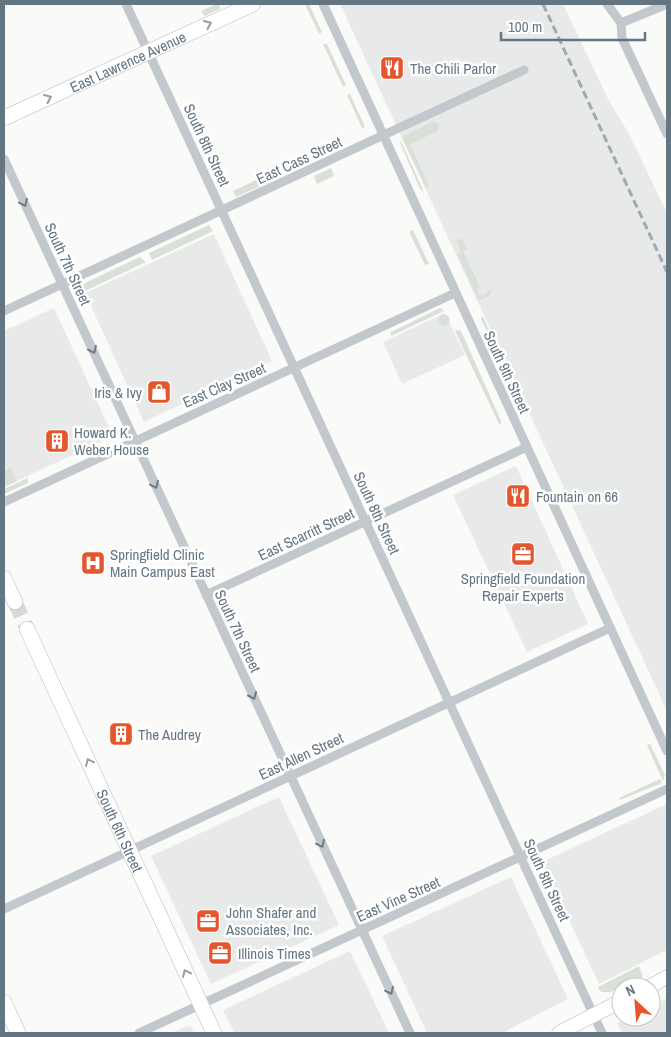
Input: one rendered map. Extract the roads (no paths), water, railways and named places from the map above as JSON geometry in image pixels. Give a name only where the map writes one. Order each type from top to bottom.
[{"type":"main road","name":"East Lawrence Avenue","points":[[4,118],[253,4]]},
{"type":"main road","points":[[4,578],[15,602]]},
{"type":"main road","name":"South 6th Street","points":[[27,629],[214,1033]]},
{"type":"main road","points":[[4,1002],[18,1033]]},
{"type":"main road","points":[[559,1033],[611,1006]]},
{"type":"street","name":"South 8th Street","points":[[126,4],[602,1033]]},
{"type":"street","name":"South 9th Street","points":[[323,4],[667,751]]},
{"type":"street","points":[[607,4],[621,23],[622,38],[667,134]]},
{"type":"street","points":[[621,23],[667,4]]},
{"type":"street","name":"East Cass Street","points":[[4,311],[524,70]]},
{"type":"street","name":"South 7th Street","points":[[4,159],[410,1033]]},
{"type":"street","name":"East Clay Street","points":[[4,502],[456,293]]},
{"type":"street","name":"East Scarritt Street","points":[[206,595],[527,447]]},
{"type":"street","name":"East Allen Street","points":[[4,909],[449,701],[610,628]]},
{"type":"street","name":"East Vine Street","points":[[139,1033],[667,789]]},
{"type":"tunnel","points":[[15,602],[27,629]]},
{"type":"railway","points":[[543,4],[667,272]]},
{"type":"place","name":"The Chili Parlor","points":[[392,68]]},
{"type":"place","name":"Iris & Ivy","points":[[159,392]]},
{"type":"place","name":"Howard K. Weber House","points":[[57,441]]},
{"type":"place","name":"Fountain on 66","points":[[518,496]]},
{"type":"place","name":"Springfield Foundation Repair Experts","points":[[523,554]]},
{"type":"place","name":"Springfield Clinic Main Campus East","points":[[93,563]]},
{"type":"place","name":"The Audrey","points":[[121,734]]},
{"type":"place","name":"John Shafer and Associates, Inc.","points":[[208,921]]},
{"type":"place","name":"Illinois Times","points":[[220,953]]}]
